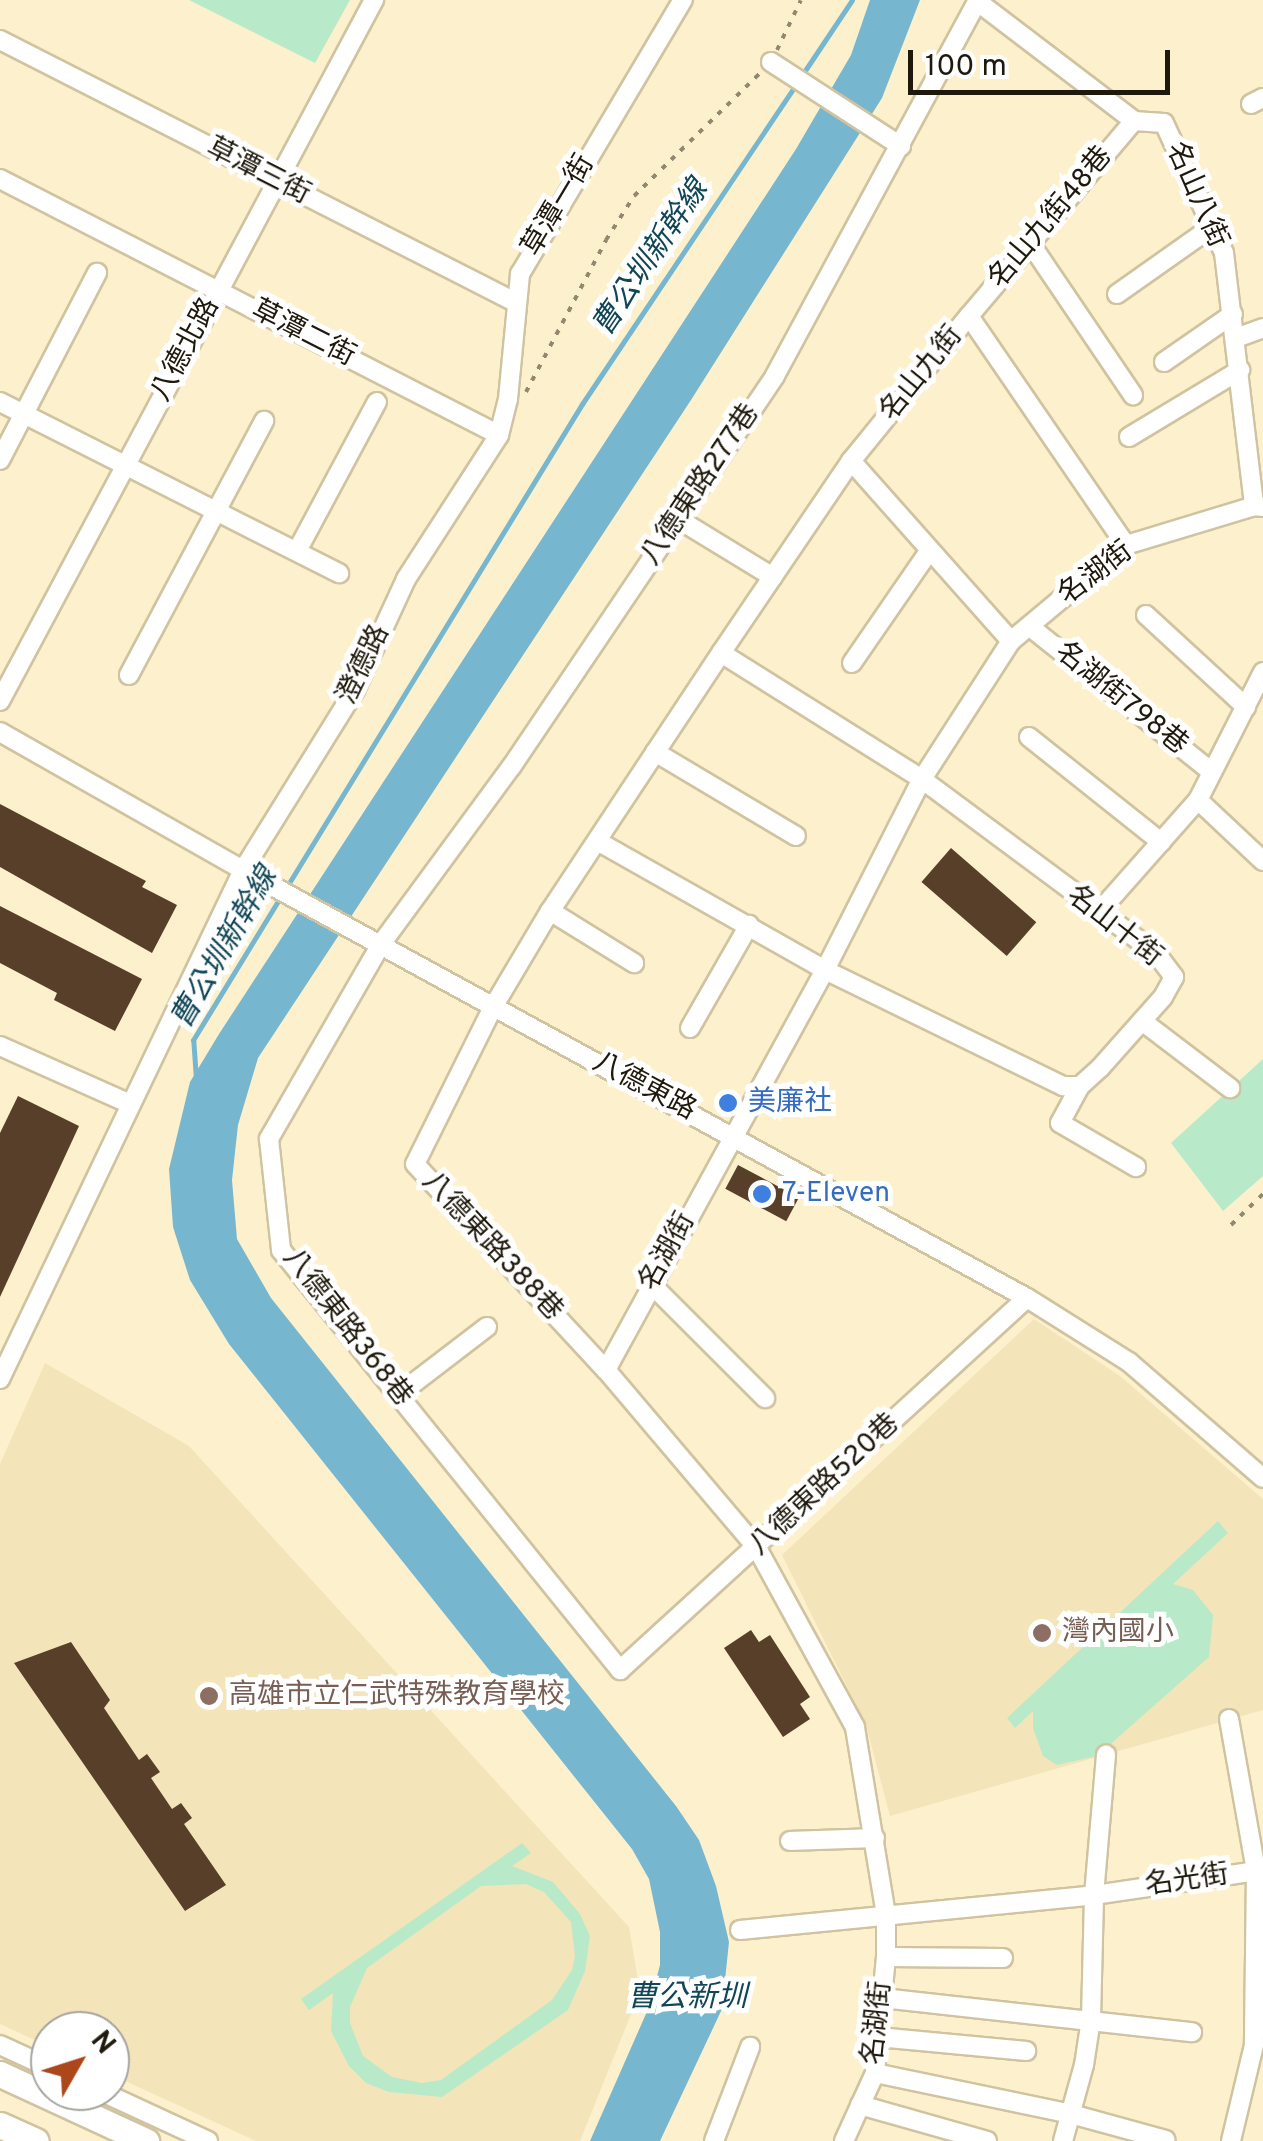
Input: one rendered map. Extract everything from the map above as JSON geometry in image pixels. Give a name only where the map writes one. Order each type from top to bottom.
[{"type":"highway","points":[[0,2074],[146,2141]]},
{"type":"highway","points":[[0,2125],[36,2141]]},
{"type":"street","name":"八德北路","points":[[0,701],[374,0]]},
{"type":"street","name":"草潭一街","points":[[499,435],[508,399],[520,274],[529,253],[683,0]]},
{"type":"street","points":[[978,1],[1134,121]]},
{"type":"street","name":"八德東路277巷","points":[[381,944],[511,767],[775,376],[978,1]]},
{"type":"street","name":"草潭三街","points":[[0,40],[517,303]]},
{"type":"street","points":[[771,62],[901,146]]},
{"type":"street","name":"名山八街","points":[[1134,121],[1164,123],[1224,253],[1259,507]]},
{"type":"street","name":"名山九街48巷","points":[[969,316],[1134,121]]},
{"type":"street","name":"草潭二街","points":[[0,178],[499,435]]},
{"type":"street","points":[[1117,294],[1212,227]]},
{"type":"street","points":[[1030,243],[1133,395]]},
{"type":"street","points":[[0,460],[97,273]]},
{"type":"street","points":[[1164,362],[1233,314]]},
{"type":"street","name":"名山九街","points":[[721,653],[851,461],[969,316],[1126,544]]},
{"type":"street","points":[[1236,338],[1263,328]]},
{"type":"street","points":[[1129,436],[1240,370]]},
{"type":"street","points":[[0,402],[339,573]]},
{"type":"street","points":[[296,551],[377,402]]},
{"type":"street","points":[[129,675],[264,421]]},
{"type":"street","name":"澄德路","points":[[2,1371],[243,870],[355,690],[406,579],[499,435]]},
{"type":"street","points":[[851,461],[1011,640]]},
{"type":"street","name":"名湖街","points":[[848,2140],[875,2073],[886,1957],[886,1914],[876,1838],[855,1727],[758,1548],[606,1370],[824,970],[922,779],[1011,640],[1126,544],[1259,507]]},
{"type":"street","points":[[678,519],[772,577]]},
{"type":"street","points":[[852,663],[930,550]]},
{"type":"street","points":[[1146,614],[1246,707]]},
{"type":"street","name":"名湖街798巷","points":[[1030,626],[1212,772]]},
{"type":"street","points":[[492,1007],[550,910],[721,653]]},
{"type":"street","name":"名山十街","points":[[721,653],[922,779],[1156,954],[1174,977],[1142,1022],[1080,1086]]},
{"type":"street","points":[[1098,914],[1198,800],[1263,672]]},
{"type":"street","name":"八德東路","points":[[0,732],[243,870],[734,1134],[1027,1298],[1129,1362],[1263,1478]]},
{"type":"street","points":[[1029,737],[1161,842]]},
{"type":"street","points":[[654,752],[796,836]]},
{"type":"street","points":[[1198,800],[1263,861]]},
{"type":"street","points":[[598,842],[824,970],[1063,1086],[1080,1086],[1060,1123],[1136,1168]]},
{"type":"street","points":[[550,910],[634,964]]},
{"type":"street","points":[[690,1028],[749,925]]},
{"type":"street","name":"八德東路368巷","points":[[381,944],[269,1139],[280,1250],[620,1670]]},
{"type":"street","name":"八德東路388巷","points":[[492,1007],[415,1164],[606,1370]]},
{"type":"street","points":[[1142,1022],[1230,1088]]},
{"type":"street","points":[[0,1046],[130,1104]]},
{"type":"street","points":[[650,1283],[765,1398]]},
{"type":"street","name":"八德東路520巷","points":[[620,1670],[758,1548],[1027,1298]]},
{"type":"street","points":[[398,1395],[487,1326]]},
{"type":"street","points":[[1228,1719],[1260,1870]]},
{"type":"street","points":[[1063,2141],[1091,2019],[1094,1895],[1106,1754]]},
{"type":"street","points":[[790,1840],[876,1838]]},
{"type":"street","name":"名光街","points":[[740,1930],[1094,1895],[1260,1870],[1254,2045],[1231,2141]]},
{"type":"street","points":[[886,1957],[1003,1958]]},
{"type":"street","points":[[882,1998],[1192,2032]]},
{"type":"street","points":[[878,2037],[1026,2052]]},
{"type":"street","points":[[0,2045],[30,2059]]},
{"type":"street","points":[[714,2141],[750,2047]]},
{"type":"street","points":[[875,2073],[1071,2114],[1166,2140]]},
{"type":"street","points":[[130,2105],[208,2141]]},
{"type":"street","points":[[860,2105],[987,2141]]},
{"type":"path","points":[[520,402],[550,354],[606,240],[634,196],[717,120],[771,62],[802,0]]},
{"type":"path","points":[[1231,1225],[1263,1194]]},
{"type":"shaded area","name":"灣內國小","points":[[1034,1319],[1120,1376],[1263,1499],[1263,1710],[890,1816],[866,1725],[782,1555]]},
{"type":"shaded area","name":"高雄市立仁武特殊教育學校","points":[[45,1363],[189,1446],[629,1927],[640,1992],[580,2141],[256,2141],[130,2083],[130,2011],[30,2011],[30,2038],[0,2024],[0,1464]]},
{"type":"green space","points":[[189,0],[350,0],[315,63]]},
{"type":"green space","points":[[1263,1059],[1263,1176],[1223,1211],[1171,1143]]},
{"type":"green space","points":[[1218,1521],[1228,1533],[1173,1584],[1193,1590],[1213,1615],[1209,1657],[1097,1756],[1057,1765],[1043,1756],[1033,1728],[1033,1711],[1015,1728],[1007,1718]]},
{"type":"green space","points":[[522,1843],[531,1853],[512,1866],[553,1882],[580,1914],[590,1936],[585,1971],[568,2010],[442,2097],[389,2092],[366,2083],[349,2066],[331,2031],[333,1993],[309,2010],[301,1999]],"holes":[[[526,1884],[544,1892],[571,1922],[575,1956],[572,1970],[552,2000],[441,2080],[422,2083],[392,2077],[363,2056],[350,2023],[350,2007],[367,1968],[481,1886]]]},
{"type":"water","name":"曹公新圳","points":[[870,0],[920,0],[882,98],[691,400],[258,1058],[238,1125],[232,1180],[237,1239],[271,1298],[676,1806],[699,1840],[716,1886],[729,1942],[722,2009],[660,2141],[590,2141],[649,2007],[660,1965],[660,1932],[649,1879],[632,1849],[229,1344],[190,1280],[173,1227],[169,1169],[190,1082],[796,149],[851,55]]},
{"type":"building","points":[[0,804],[146,881],[142,887],[177,905],[152,953],[0,867]]},
{"type":"building","points":[[951,848],[1036,922],[1007,956],[921,882]]},
{"type":"building","points":[[0,906],[142,979],[115,1031],[54,1000],[57,993],[0,963]]},
{"type":"building","points":[[18,1096],[79,1126],[0,1297],[0,1133]]},
{"type":"building","name":"7-Eleven","points":[[738,1165],[799,1197],[786,1221],[725,1189]]},
{"type":"building","points":[[751,1630],[759,1642],[770,1635],[810,1697],[800,1704],[810,1719],[783,1737],[724,1648]]},
{"type":"building","points":[[71,1642],[110,1700],[104,1708],[139,1760],[147,1754],[160,1772],[151,1778],[172,1809],[181,1803],[192,1818],[184,1824],[226,1885],[185,1911],[14,1663]]},
{"type":"waterway","name":"曹公圳新幹線","points":[[802,75],[852,0]]},
{"type":"waterway","name":"曹公圳新幹線","points":[[196,1079],[193,1040],[582,404],[796,84]]},
{"type":"place","name":"美廉社","points":[[728,1103]]},
{"type":"place","name":"7-Eleven","points":[[762,1194]]},
{"type":"place","name":"灣內國小","points":[[1042,1633]]},
{"type":"place","name":"高雄市立仁武特殊教育學校","points":[[209,1696]]}]
